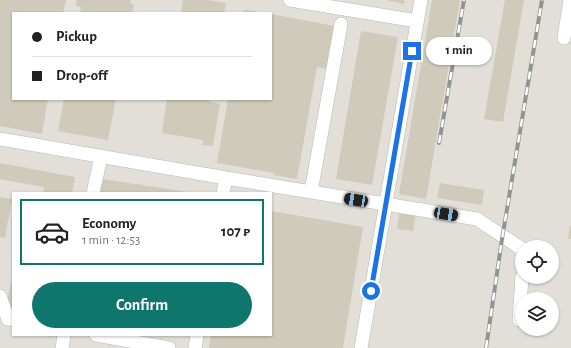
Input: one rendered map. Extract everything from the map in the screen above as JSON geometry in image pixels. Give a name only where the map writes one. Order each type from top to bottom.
[{"type":"lane","points":[[290,0],[418,20]]},
{"type":"lane","points":[[361,348],[421,0]]},
{"type":"lane","points":[[564,38],[570,0]]},
{"type":"lane","points":[[311,192],[341,24]]},
{"type":"lane","points":[[0,139],[386,205],[477,219],[515,245]]},
{"type":"lane","points":[[93,192],[100,157]]},
{"type":"lane","points":[[224,192],[226,178]]},
{"type":"lane","points":[[0,296],[8,319],[12,320]]},
{"type":"lane","points":[[62,348],[64,336]]},
{"type":"lane","points":[[102,336],[169,348]]},
{"type":"lane","points":[[195,348],[197,336]]},
{"type":"shaded area","points":[[0,0],[571,0],[571,348],[0,348]]},
{"type":"building","points":[[0,0],[66,0],[63,12],[12,12],[12,100],[48,100],[42,134],[0,126]]},
{"type":"building","points":[[77,0],[131,0],[130,3],[134,4],[132,12],[80,12],[81,7],[76,6]]},
{"type":"building","points":[[183,0],[208,0],[226,3],[224,12],[181,12]]},
{"type":"building","points":[[386,0],[404,0],[404,4]]},
{"type":"building","points":[[432,0],[460,0],[426,199],[399,194]]},
{"type":"building","points":[[505,0],[524,0],[503,122],[484,119]]},
{"type":"building","points":[[244,10],[259,12],[243,12]]},
{"type":"building","points":[[272,14],[335,26],[328,69],[317,67],[297,179],[273,175],[274,173],[217,163],[228,100],[272,100]]},
{"type":"building","points":[[361,31],[398,37],[372,185],[336,179]]},
{"type":"building","points":[[64,100],[116,100],[108,140],[58,131]]},
{"type":"building","points":[[167,100],[210,100],[210,102],[220,104],[213,146],[202,145],[203,140],[162,133]]},
{"type":"building","points":[[0,163],[75,177],[72,192],[43,192],[44,187],[0,179]]},
{"type":"building","points":[[102,179],[188,192],[100,192]]},
{"type":"building","points":[[440,183],[484,190],[482,205],[437,198]]},
{"type":"building","points":[[0,197],[12,199],[5,238],[0,237]]},
{"type":"building","points":[[400,210],[416,213],[413,231],[397,229]]},
{"type":"building","points":[[272,211],[363,227],[343,348],[209,348],[211,336],[272,336]]},
{"type":"building","points":[[570,226],[571,239],[568,239]]},
{"type":"building","points":[[11,282],[12,308],[6,307]]},
{"type":"railway","points":[[439,143],[464,0]]},
{"type":"railway","points":[[486,348],[502,239],[542,0]]},
{"type":"route","points":[[371,291],[412,51]]}]
